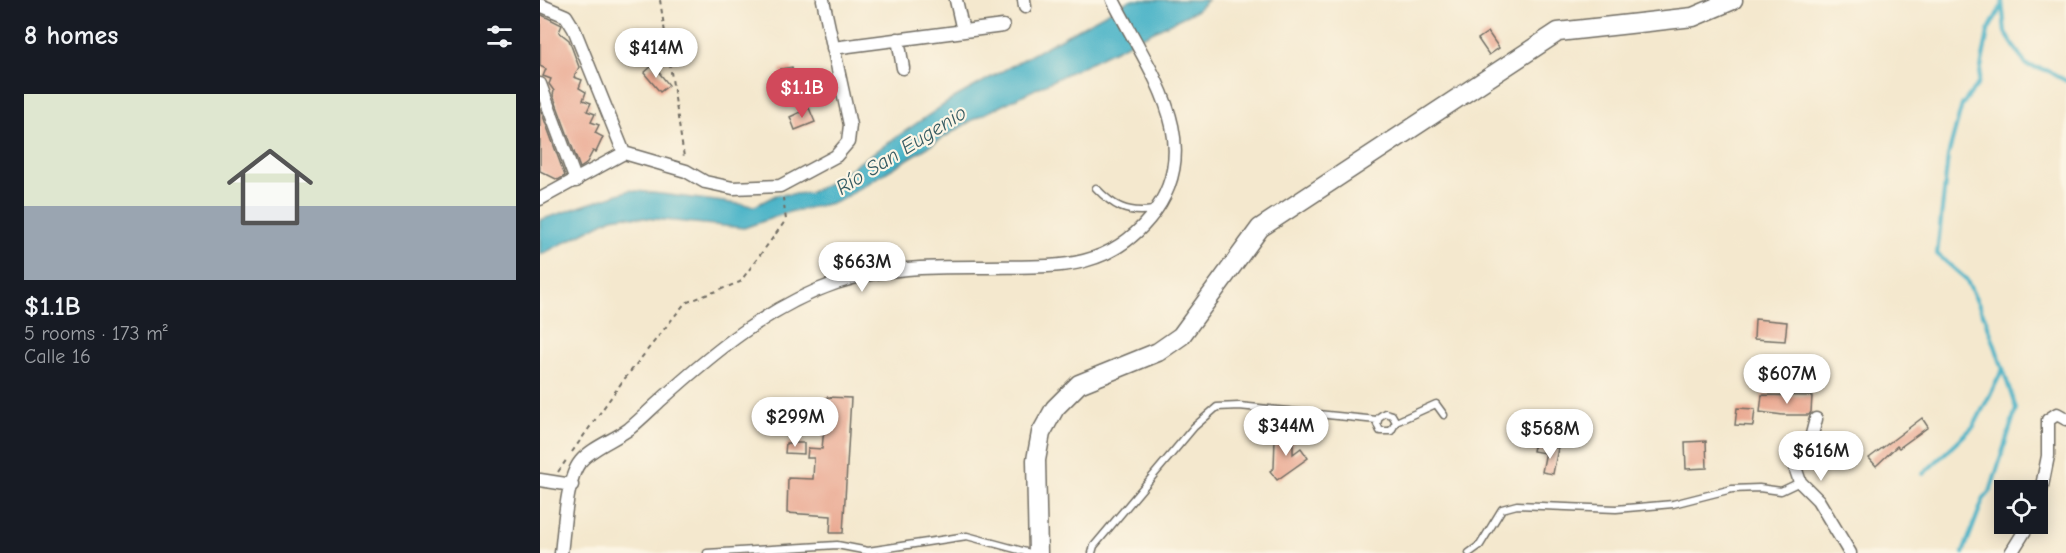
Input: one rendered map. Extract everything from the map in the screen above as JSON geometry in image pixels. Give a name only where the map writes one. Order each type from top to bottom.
[{"type":"main road","points":[[1038,553],[1037,454],[1041,433],[1055,408],[1079,384],[1158,352],[1181,336],[1260,228],[1558,32],[1685,18],[1733,0]]},
{"type":"street","points":[[540,199],[624,153],[686,171],[705,182],[733,188],[780,186],[836,156],[848,142],[850,125],[823,0]]},
{"type":"street","points":[[956,0],[963,31]]},
{"type":"street","points":[[561,553],[572,485],[580,462],[629,428],[723,347],[772,312],[838,282],[887,272],[940,267],[1048,268],[1072,265],[1121,247],[1157,210],[1174,176],[1178,150],[1172,121],[1113,0]]},
{"type":"street","points":[[540,5],[566,16],[574,29],[624,153]]},
{"type":"street","points":[[833,48],[1003,26]]},
{"type":"street","points":[[898,39],[903,68]]},
{"type":"street","points":[[540,84],[576,181]]},
{"type":"street","points":[[2044,480],[2049,456],[2048,420],[2057,414],[2066,418]]},
{"type":"street","points":[[1816,419],[1810,442],[1798,455],[1796,470],[1800,482],[1818,500],[1850,553]]},
{"type":"street","points":[[546,481],[572,485]]},
{"type":"street","points":[[2011,553],[2023,534]]},
{"type":"lane","points":[[1096,188],[1111,203],[1129,212],[1157,210]]},
{"type":"lane","points":[[1377,420],[1380,431],[1387,433],[1394,429],[1396,422],[1436,404],[1443,415]]},
{"type":"lane","points":[[1092,553],[1094,546],[1194,427],[1217,407],[1239,406],[1377,420]]},
{"type":"lane","points":[[1377,420],[1382,414],[1389,413],[1396,422]]},
{"type":"lane","points":[[1469,553],[1480,545],[1502,509],[1517,505],[1616,509],[1673,504],[1732,489],[1759,488],[1781,491],[1800,482]]},
{"type":"lane","points":[[707,553],[837,545],[868,551],[967,536],[1030,553]]},
{"type":"path","points":[[660,0],[686,171]]},
{"type":"path","points":[[546,481],[685,303],[740,282],[773,239],[786,216],[782,194]]},
{"type":"water","name":"Río San Eugenio","points":[[1130,0],[1208,0],[1197,10],[974,119],[837,202],[789,212],[744,228],[625,216],[612,218],[540,255],[540,220],[630,190],[755,206],[776,195],[809,193],[829,183],[954,98]]},
{"type":"building","points":[[540,14],[562,25],[559,32],[569,40],[579,67],[574,77],[582,80],[579,88],[586,92],[583,100],[591,103],[587,111],[595,114],[591,122],[599,125],[595,133],[603,137],[596,152],[593,151],[586,164],[580,168],[553,95],[554,91],[549,84],[551,79],[543,76],[546,69],[540,66]]},
{"type":"building","points":[[1488,32],[1499,48],[1489,55],[1478,39]]},
{"type":"building","points":[[653,65],[669,85],[660,92],[644,73]]},
{"type":"building","points":[[792,67],[796,90],[784,92],[780,69]]},
{"type":"building","points":[[540,108],[565,176],[558,180],[540,171]]},
{"type":"building","points":[[809,108],[815,122],[795,130],[790,117]]},
{"type":"building","points":[[1755,319],[1787,322],[1785,341],[1754,339]]},
{"type":"building","points":[[1762,395],[1812,396],[1811,412],[1809,415],[1783,415],[1760,412]]},
{"type":"building","points":[[827,397],[851,398],[843,533],[830,533],[831,516],[787,513],[788,478],[813,479],[814,458],[807,458],[808,448],[822,449]]},
{"type":"building","points":[[1737,408],[1755,409],[1753,426],[1735,425]]},
{"type":"building","points":[[1922,418],[1928,427],[1899,448],[1897,446],[1876,466],[1869,458]]},
{"type":"building","points":[[1536,435],[1547,437],[1544,453],[1533,451]]},
{"type":"building","points":[[1275,438],[1293,438],[1293,454],[1301,448],[1308,458],[1277,480],[1270,471],[1274,468]]},
{"type":"building","points":[[1706,441],[1707,468],[1686,469],[1685,442]]},
{"type":"building","points":[[786,443],[804,443],[804,454],[785,453]]},
{"type":"building","points":[[1547,446],[1558,448],[1553,474],[1542,472]]},
{"type":"waterway","points":[[2002,0],[2005,32],[2026,65],[2049,71],[2066,81]]},
{"type":"waterway","points":[[1923,474],[1974,426],[2003,369],[1986,320],[1966,279],[1937,254],[1948,156],[1962,105],[1978,84],[1988,31],[2002,5]]},
{"type":"waterway","points":[[1963,553],[1983,500],[1990,492],[2016,409],[2003,369]]}]
